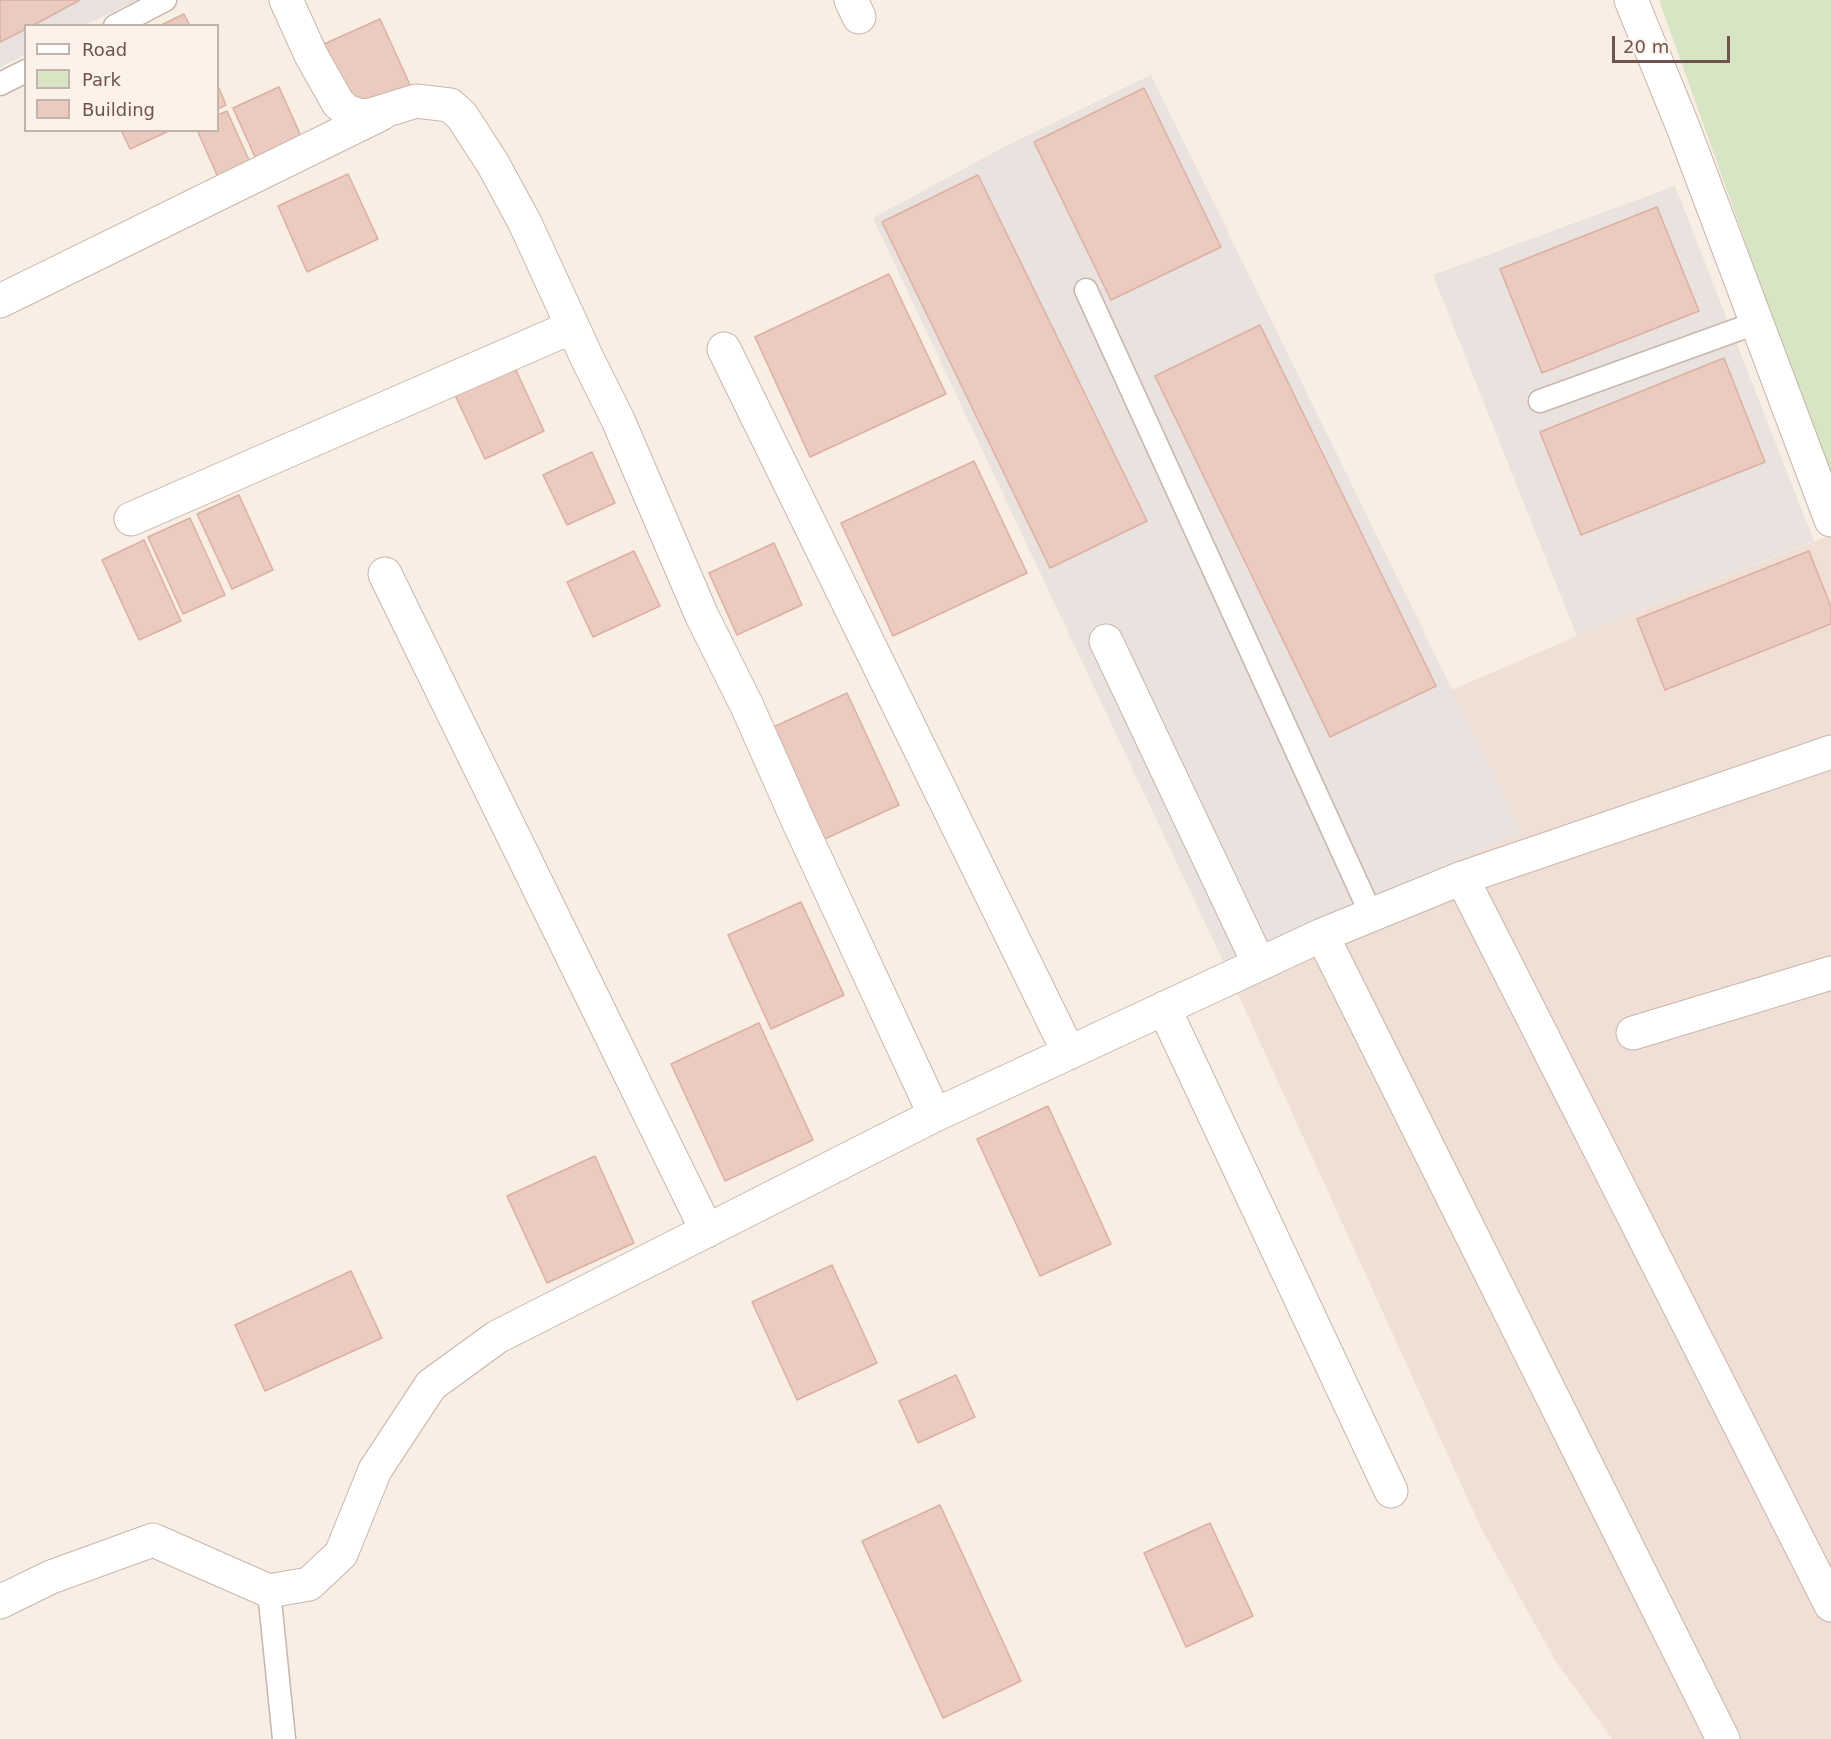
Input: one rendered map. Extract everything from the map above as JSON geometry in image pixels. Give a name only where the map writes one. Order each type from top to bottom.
[{"type":"street","points":[[286,0],[311,55],[338,103],[347,111],[361,116],[416,101],[450,105],[462,116],[493,164],[525,223],[572,327],[618,420],[702,616],[747,706],[935,1115]]},
{"type":"street","points":[[1631,0],[1683,127],[1831,520]]},
{"type":"street","points":[[0,301],[392,108]]},
{"type":"street","points":[[131,519],[572,327]]},
{"type":"street","points":[[724,349],[1069,1053]]},
{"type":"street","points":[[385,574],[707,1231]]},
{"type":"street","points":[[1106,641],[1259,964]]},
{"type":"street","points":[[0,1602],[51,1577],[153,1540],[269,1591],[309,1584],[341,1554],[375,1470],[431,1385],[497,1338],[935,1115],[1322,935],[1462,878],[1831,752]]},
{"type":"street","points":[[1462,878],[1831,1605]]},
{"type":"street","points":[[1322,935],[1723,1739]]},
{"type":"street","points":[[1633,1032],[1831,973]]},
{"type":"street","points":[[1164,1008],[1391,1491]]},
{"type":"lane","points":[[119,24],[165,0]]},
{"type":"lane","points":[[0,84],[24,72]]},
{"type":"lane","points":[[1086,290],[1371,914]]},
{"type":"lane","points":[[1540,401],[1756,323]]},
{"type":"lane","points":[[269,1591],[284,1739]]},
{"type":"shaded area","points":[[0,0],[138,0],[87,24],[24,24],[24,55],[0,67]]},
{"type":"shaded area","points":[[1151,75],[1522,832],[1223,961],[873,218],[1002,148]]},
{"type":"shaded area","points":[[1675,186],[1814,541],[1577,636],[1433,275]]},
{"type":"shaded area","points":[[1831,535],[1831,1739],[1612,1739],[1555,1660],[1481,1528],[1223,961],[1522,832],[1452,690],[1577,636]]},
{"type":"green space","points":[[1659,0],[1831,0],[1831,482]]},
{"type":"building","points":[[0,0],[80,0],[36,24],[24,24],[24,30],[0,42]]},
{"type":"building","points":[[184,14],[189,24],[163,24]]},
{"type":"building","points":[[380,19],[411,87],[355,113],[324,44]]},
{"type":"building","points":[[279,87],[305,145],[259,166],[233,108]]},
{"type":"building","points":[[219,88],[226,105],[219,108]]},
{"type":"building","points":[[1144,88],[1221,247],[1111,300],[1034,142]]},
{"type":"building","points":[[227,111],[253,169],[221,184],[198,132],[219,132],[219,115]]},
{"type":"building","points":[[122,132],[167,132],[130,149]]},
{"type":"building","points":[[348,174],[378,239],[307,272],[278,206]]},
{"type":"building","points":[[978,175],[1147,521],[1050,568],[882,222]]},
{"type":"building","points":[[1657,207],[1699,311],[1542,373],[1500,269]]},
{"type":"building","points":[[889,274],[946,394],[810,457],[755,337]]},
{"type":"building","points":[[1260,325],[1436,686],[1330,737],[1155,376]]},
{"type":"building","points":[[1724,358],[1765,462],[1581,535],[1540,432]]},
{"type":"building","points":[[515,368],[544,431],[485,459],[455,395]]},
{"type":"building","points":[[592,452],[615,503],[567,525],[543,475]]},
{"type":"building","points":[[974,461],[1027,573],[893,636],[841,523]]},
{"type":"building","points":[[239,495],[273,570],[232,589],[197,514]]},
{"type":"building","points":[[190,518],[225,595],[183,614],[148,537]]},
{"type":"building","points":[[144,540],[181,621],[139,640],[102,560]]},
{"type":"building","points":[[774,543],[802,605],[737,635],[709,573]]},
{"type":"building","points":[[634,551],[660,606],[593,637],[567,582]]},
{"type":"building","points":[[1809,551],[1831,607],[1831,624],[1665,690],[1637,619]]},
{"type":"building","points":[[847,693],[899,805],[816,843],[765,731]]},
{"type":"building","points":[[801,902],[844,995],[771,1029],[728,935]]},
{"type":"building","points":[[759,1023],[813,1140],[725,1181],[671,1064]]},
{"type":"building","points":[[1048,1106],[1111,1244],[1040,1276],[977,1139]]},
{"type":"building","points":[[595,1156],[634,1243],[547,1283],[507,1196]]},
{"type":"building","points":[[832,1265],[877,1363],[797,1400],[752,1302]]},
{"type":"building","points":[[351,1271],[382,1338],[265,1391],[235,1325]]},
{"type":"building","points":[[956,1375],[975,1417],[918,1443],[899,1401]]},
{"type":"building","points":[[940,1505],[1021,1681],[943,1718],[862,1541]]},
{"type":"building","points":[[1210,1523],[1253,1616],[1186,1647],[1144,1553]]}]
